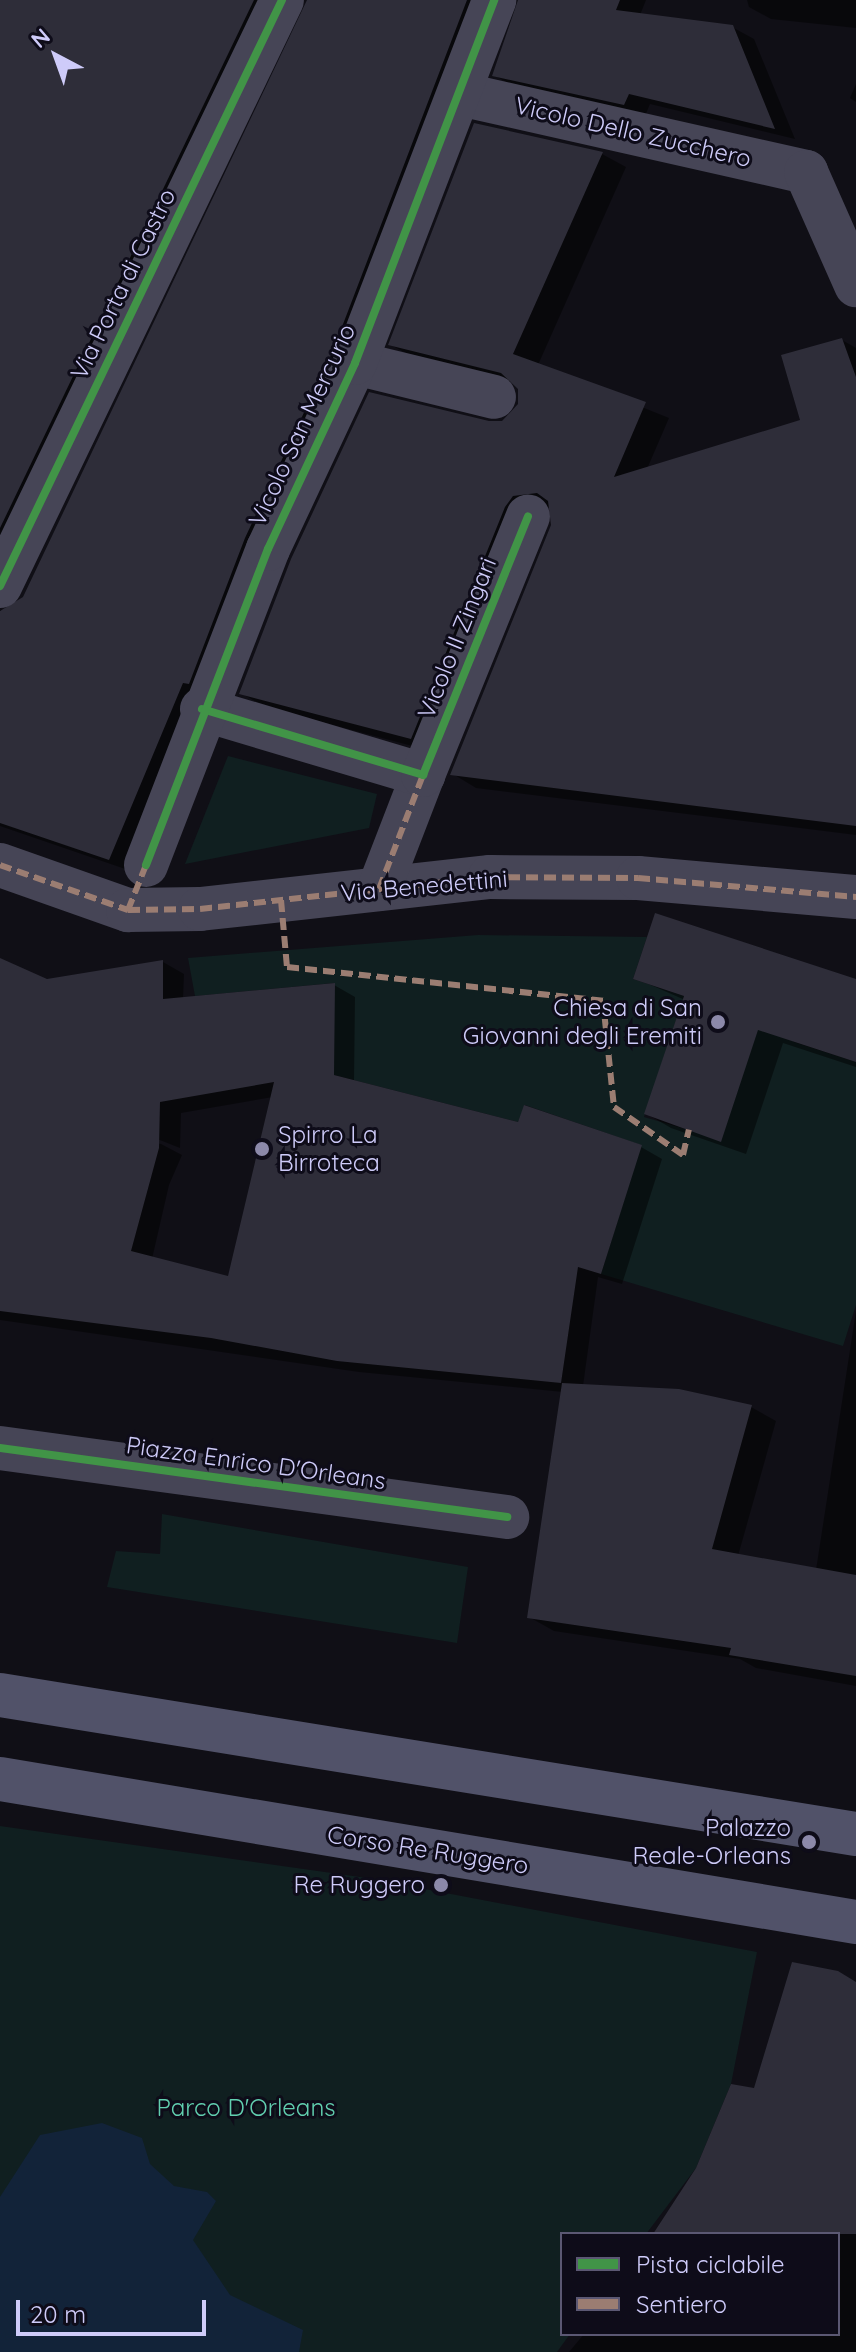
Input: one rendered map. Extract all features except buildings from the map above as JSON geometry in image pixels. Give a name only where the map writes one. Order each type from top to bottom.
[{"type":"main road","points":[[0,1695],[856,1834]]},
{"type":"main road","name":"Corso Re Ruggero","points":[[0,1779],[856,1922]]},
{"type":"street","name":"Via Porta di Castro","points":[[0,586],[282,0]]},
{"type":"street","name":"Vicolo San Mercurio","points":[[128,910],[202,709],[268,549],[355,363],[494,0]]},
{"type":"street","name":"Vicolo Dello Zucchero","points":[[460,94],[806,172],[856,285]]},
{"type":"street","points":[[355,363],[494,397]]},
{"type":"street","name":"Vicolo II Zingari","points":[[379,889],[528,516]]},
{"type":"street","points":[[202,709],[423,775]]},
{"type":"street","name":"Via Benedettini","points":[[0,865],[128,910],[200,909],[490,877],[638,878],[856,897]]},
{"type":"street","name":"Piazza Enrico D'Orleans","points":[[0,1448],[507,1517]]},
{"type":"green space","points":[[228,756],[377,794],[369,828],[185,864]]},
{"type":"green space","points":[[478,935],[647,937],[633,979],[684,996],[644,1117],[689,1130],[762,1016],[794,1042],[856,1062],[856,1305],[843,1346],[601,1274],[641,1145],[525,1105],[518,1122],[291,1064],[334,1039],[334,983],[195,996],[188,958]]},
{"type":"green space","points":[[162,1514],[468,1567],[457,1643],[107,1587],[116,1551],[160,1554]]},
{"type":"green space","name":"Parco D'Orleans","points":[[0,1826],[367,1878],[757,1952],[731,2084],[696,2168],[648,2232],[560,2232],[560,2336],[569,2336],[557,2352],[0,2352]]},
{"type":"water","points":[[102,2123],[142,2138],[150,2164],[174,2186],[207,2192],[216,2201],[193,2240],[230,2295],[303,2330],[299,2352],[0,2352],[0,2197],[40,2135]]},
{"type":"marked path","points":[[379,889],[423,775]]},
{"type":"marked path","points":[[0,865],[128,910],[200,909],[490,877],[638,878],[856,897]]},
{"type":"marked path","points":[[128,910],[146,865]]},
{"type":"marked path","points":[[281,900],[287,967],[603,1001],[614,1107],[683,1155],[689,1130]]},
{"type":"cycle path","points":[[0,586],[282,0]]},
{"type":"cycle path","points":[[146,865],[268,549],[355,363],[494,0]]},
{"type":"cycle path","points":[[202,709],[423,775],[528,516]]},
{"type":"cycle path","points":[[0,1448],[507,1517]]},
{"type":"place","name":"Chiesa di San Giovanni degli Eremiti","points":[[718,1022]]},
{"type":"place","name":"Spirro La Birroteca","points":[[262,1149]]},
{"type":"place","name":"Palazzo Reale-Orleans","points":[[809,1842]]},
{"type":"place","name":"Re Ruggero","points":[[441,1885]]}]
